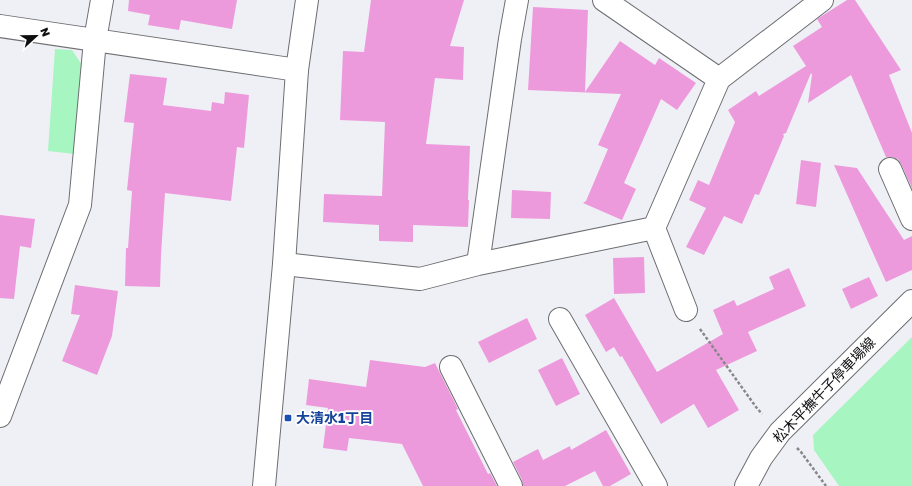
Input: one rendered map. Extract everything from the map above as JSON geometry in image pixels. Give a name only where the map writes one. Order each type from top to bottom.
[{"type":"street","points":[[0,416],[80,205],[95,40],[102,0]]},
{"type":"street","points":[[264,486],[284,264],[297,70],[307,0]]},
{"type":"street","points":[[478,264],[510,39],[517,0]]},
{"type":"street","points":[[604,0],[719,79]]},
{"type":"street","points":[[686,310],[654,228],[719,79],[822,0]]},
{"type":"street","points":[[0,26],[297,70]]},
{"type":"street","points":[[890,169],[912,218]]},
{"type":"street","points":[[284,264],[420,279],[478,264],[654,228]]},
{"type":"street","name":"松木平撫牛子停車場線","points":[[746,486],[761,458],[780,432],[912,301]]},
{"type":"street","points":[[560,319],[656,486]]},
{"type":"street","points":[[451,367],[511,486]]},
{"type":"path","points":[[686,310],[756,407],[801,452],[826,486]]},
{"type":"green space","points":[[55,49],[72,50],[82,65],[74,154],[48,151]]},
{"type":"green space","points":[[912,337],[912,486],[839,486],[814,450],[813,435]]},
{"type":"building","points":[[129,0],[237,0],[232,29],[181,20],[179,30],[148,25],[150,15],[128,11]]},
{"type":"building","points":[[371,0],[464,0],[450,46],[464,47],[463,80],[435,78],[426,144],[470,146],[468,227],[413,225],[413,242],[379,241],[379,225],[323,222],[324,194],[382,196],[385,122],[340,120],[343,51],[364,52]]},
{"type":"building","points":[[847,0],[855,0],[901,70],[889,75],[912,133],[912,188],[898,159],[886,157],[851,75],[808,103],[811,73],[786,133],[783,134],[784,136],[759,195],[755,194],[742,224],[724,216],[704,255],[686,247],[706,208],[689,200],[698,180],[709,185],[735,122],[728,110],[756,91],[759,96],[806,66],[793,46],[822,27],[817,19]]},
{"type":"building","points":[[533,7],[588,10],[585,92],[620,41],[655,65],[659,58],[696,83],[677,110],[661,99],[624,183],[636,189],[622,220],[583,203],[586,201],[608,149],[598,145],[621,94],[528,90]]},
{"type":"building","points":[[130,74],[167,78],[163,105],[211,111],[212,102],[224,104],[225,92],[249,95],[244,148],[237,147],[231,201],[165,193],[160,287],[125,286],[126,248],[128,248],[132,191],[127,190],[134,123],[124,122]]},
{"type":"building","points":[[801,160],[821,163],[816,207],[796,204]]},
{"type":"building","points":[[834,165],[857,168],[904,240],[912,236],[912,270],[886,282]]},
{"type":"building","points":[[512,190],[551,192],[550,219],[511,218]]},
{"type":"building","points":[[0,215],[35,219],[31,248],[20,246],[14,299],[0,298]]},
{"type":"building","points":[[644,257],[645,293],[614,294],[613,258]]},
{"type":"building","points":[[789,268],[806,306],[748,332],[757,351],[716,370],[739,410],[708,428],[694,404],[661,424],[622,356],[620,357],[614,347],[606,352],[585,315],[614,298],[657,372],[723,334],[713,310],[734,300],[737,306],[774,289],[769,277]]},
{"type":"building","points":[[869,277],[878,296],[851,309],[842,289]]},
{"type":"building","points":[[75,285],[118,291],[112,336],[97,375],[62,361],[80,315],[71,314]]},
{"type":"building","points":[[527,318],[537,339],[489,363],[478,342]]},
{"type":"building","points":[[562,358],[580,394],[556,406],[538,370]]},
{"type":"building","points":[[370,360],[425,367],[435,363],[458,409],[456,410],[488,474],[490,473],[497,486],[423,486],[402,444],[349,438],[347,451],[323,448],[328,408],[306,405],[309,379],[366,387]]},
{"type":"building","points":[[606,430],[631,474],[610,486],[603,486],[595,471],[565,486],[523,486],[522,480],[513,462],[538,449],[543,460],[570,446],[571,450]]},
{"type":"place","name":"大清水1丁目","points":[[288,418]]}]
